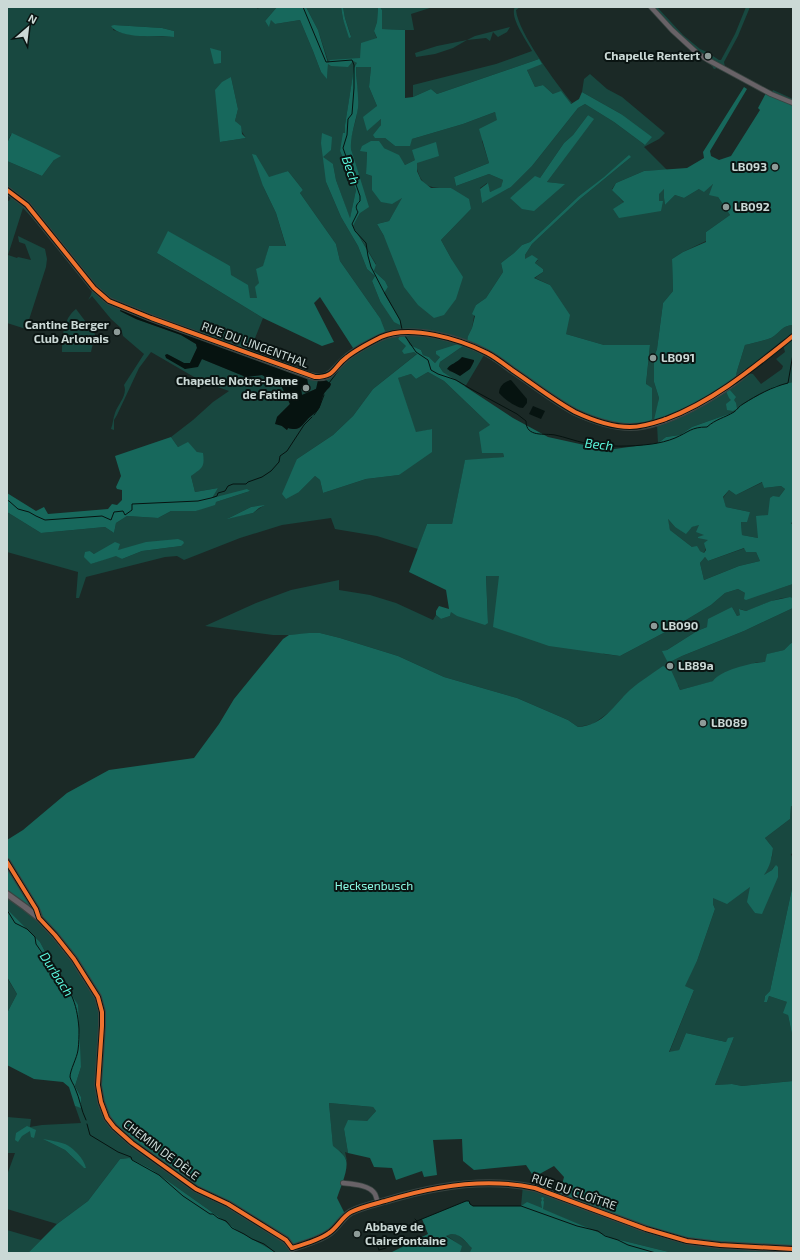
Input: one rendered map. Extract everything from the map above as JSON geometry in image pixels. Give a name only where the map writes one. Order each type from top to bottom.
[{"type":"street","points":[[652,7],[672,30],[697,53],[716,65],[771,94],[793,103]]},
{"type":"street","name":"RUE DU LINGENTHAL","points":[[7,190],[26,205],[94,288],[108,301],[310,376],[327,376],[355,351],[382,337],[399,333],[422,333],[449,338],[487,353],[566,408],[606,424],[623,427],[638,427],[657,422],[691,409],[735,382],[746,373]]},
{"type":"street","points":[[746,373],[793,336]]},
{"type":"street","points":[[7,862],[36,909],[39,918]]},
{"type":"street","name":"CHEMIN DE DÈLE","points":[[7,894],[39,918],[55,935],[74,959],[98,997],[102,1012],[98,1085],[101,1102],[107,1118],[114,1127],[132,1143],[196,1189],[228,1204],[278,1234],[286,1240],[293,1250]]},
{"type":"street","points":[[343,1183],[367,1187],[375,1194],[378,1203]]},
{"type":"street","name":"RUE DU CLOÎTRE","points":[[293,1250],[329,1234],[349,1213],[418,1191],[467,1184],[516,1184],[535,1188],[646,1229],[687,1241],[720,1245],[793,1249]]},
{"type":"green space","points":[[7,7],[256,7],[258,9],[259,7],[277,7],[265,21],[269,26],[271,19],[275,24],[300,20],[321,72],[327,78],[328,61],[318,30],[306,7],[341,7],[343,19],[351,36],[343,7],[378,7],[377,22],[374,31],[377,39],[360,58],[353,61],[358,63],[354,69],[345,133],[340,151],[356,190],[350,219],[336,180],[333,164],[326,182],[341,217],[358,246],[367,269],[375,276],[372,281],[380,301],[392,306],[384,292],[388,287],[385,281],[374,271],[376,264],[353,226],[360,213],[355,164],[350,141],[358,106],[356,67],[371,67],[369,87],[377,106],[367,130],[381,119],[381,125],[375,138],[385,138],[395,146],[495,112],[498,120],[482,141],[489,163],[454,177],[456,186],[489,174],[503,180],[501,188],[490,192],[487,183],[480,188],[482,202],[511,187],[532,166],[578,108],[585,104],[614,122],[645,145],[621,114],[582,92],[584,79],[590,74],[607,89],[622,97],[665,133],[659,139],[644,147],[667,170],[644,171],[616,183],[612,189],[624,203],[662,201],[659,201],[659,193],[665,188],[665,205],[675,195],[684,198],[699,189],[714,184],[718,197],[730,215],[706,232],[706,241],[672,259],[673,291],[663,303],[657,349],[654,357],[654,382],[659,398],[655,420],[735,382],[745,345],[771,338],[789,325],[793,325],[793,382],[775,386],[741,405],[734,412],[692,427],[680,435],[666,437],[658,443],[657,424],[606,426],[588,421],[570,413],[646,385],[650,345],[604,345],[566,334],[550,285],[535,278],[543,272],[543,269],[535,263],[538,260],[525,259],[525,255],[532,244],[580,199],[631,157],[579,196],[530,242],[522,245],[501,263],[503,272],[486,298],[476,305],[472,328],[468,336],[507,370],[484,355],[465,387],[443,372],[439,366],[440,362],[463,346],[440,357],[435,363],[429,357],[423,355],[421,350],[410,345],[405,336],[398,339],[414,352],[418,353],[373,389],[353,416],[333,435],[297,459],[299,492],[315,476],[320,480],[323,493],[366,479],[399,475],[432,429],[416,433],[397,378],[411,374],[416,379],[428,372],[444,381],[490,425],[504,457],[465,461],[452,524],[427,524],[418,549],[377,536],[335,529],[331,518],[282,525],[240,538],[184,560],[177,556],[165,557],[86,577],[79,598],[76,598],[78,572],[7,552],[7,512],[41,533],[105,527],[114,533],[116,523],[127,516],[158,518],[171,511],[196,511],[216,502],[250,491],[211,498],[218,488],[195,492],[191,476],[197,452],[188,443],[178,447],[171,437],[213,402],[229,391],[201,381],[151,352],[139,368],[114,420],[114,430],[111,429],[115,413],[124,396],[124,385],[144,354],[123,336],[121,328],[111,319],[92,296],[88,300],[92,290],[23,208],[8,255],[31,260],[25,244],[19,242],[18,236],[45,249],[47,259],[46,267],[26,329],[7,323],[7,200],[9,201],[11,197],[7,194],[7,161],[42,176],[54,160],[11,134],[7,143]],"holes":[[[114,25],[162,28],[174,31],[174,37],[143,36],[113,30]],[[231,77],[238,109],[235,121],[246,138],[220,142]],[[588,115],[593,119],[547,182],[564,184],[510,198],[540,178],[564,143],[573,135]],[[384,148],[399,156],[405,165],[415,160],[417,170],[427,185],[436,188],[451,188],[471,209],[441,240],[452,260],[384,236],[377,224],[389,221],[403,197],[372,176],[366,174],[367,152]],[[288,171],[303,190],[300,193],[336,244],[340,261],[380,318],[355,351],[322,377],[250,351],[263,318],[157,253],[230,266],[230,275],[250,298],[257,298],[259,283],[269,246],[286,247],[276,213],[263,186],[269,178]],[[120,311],[307,377],[301,389],[302,395],[329,383],[331,383],[331,385],[324,394],[320,406],[316,412],[299,428],[288,428],[287,430],[282,426],[277,417],[290,404],[281,385],[262,375],[246,377],[202,359],[185,369],[167,354],[184,363],[190,363],[197,348],[196,344],[181,335],[136,319]],[[783,345],[785,352],[776,359],[783,366],[782,369],[761,384],[753,374],[747,373]],[[474,361],[470,368],[461,373],[449,371],[449,367],[458,362]],[[263,506],[253,513],[229,518],[251,507]],[[181,546],[142,551],[122,559],[116,555],[91,564],[90,551],[94,554],[125,549]]]},
{"type":"green space","points":[[277,7],[306,7],[318,30],[328,63],[330,60],[360,58],[361,43],[377,38],[374,31],[377,22],[378,7],[380,7],[382,10],[382,29],[405,30],[405,98],[413,97],[431,89],[437,94],[539,59],[542,64],[527,70],[535,87],[543,85],[553,94],[561,91],[571,104],[579,99],[582,92],[621,114],[652,137],[645,145],[614,122],[585,104],[578,108],[532,166],[511,187],[482,203],[480,189],[488,183],[490,192],[501,187],[503,180],[489,174],[456,186],[454,177],[489,163],[479,129],[497,120],[495,112],[463,124],[412,139],[410,146],[395,146],[385,138],[375,138],[373,135],[381,125],[381,119],[367,131],[363,117],[377,106],[369,87],[371,67],[356,67],[358,108],[352,134],[351,149],[369,207],[360,213],[353,226],[376,265],[374,271],[385,281],[388,287],[384,293],[400,320],[400,325],[394,322],[380,301],[372,281],[375,276],[367,269],[358,246],[341,217],[326,182],[321,143],[322,133],[332,137],[331,150],[323,157],[333,164],[336,180],[350,218],[356,190],[340,151],[343,133],[345,133],[354,68],[357,63],[353,61],[348,67],[331,66],[328,64],[327,79],[321,72],[300,20],[275,24],[271,20],[269,27],[265,21]]},
{"type":"green space","points":[[341,7],[343,7],[351,37],[349,38],[343,19]]},
{"type":"green space","points":[[380,7],[433,7],[411,14],[414,30],[405,30],[382,29],[382,10]]},
{"type":"green space","points":[[515,7],[520,7],[516,10],[523,32],[539,58],[572,103],[570,104],[553,94],[543,85],[535,87],[527,70],[539,59],[437,94],[431,89],[413,97],[413,85],[496,64],[532,51],[516,23],[514,17]]},
{"type":"green space","points":[[650,7],[657,7],[683,35],[700,49],[721,60],[735,34],[746,7],[750,7],[738,36],[724,62],[725,67],[771,94],[773,90],[793,99],[793,103],[766,93],[717,68],[714,69],[696,54]]},
{"type":"green space","points":[[111,26],[162,28],[174,31],[174,37],[131,35],[116,30]]},
{"type":"green space","points":[[510,27],[507,32],[498,37],[493,32],[490,41],[486,38],[467,40],[475,36]]},
{"type":"green space","points":[[467,40],[453,48],[435,54],[416,57],[415,53],[437,46]]},
{"type":"green space","points":[[210,48],[221,51],[221,63],[214,64]]},
{"type":"green space","points":[[231,77],[238,109],[235,121],[241,126],[242,134],[246,138],[220,142],[215,90],[222,82]]},
{"type":"green space","points":[[744,87],[747,89],[710,151],[711,156],[719,160],[731,156],[760,110],[758,108],[766,93],[793,103],[793,325],[786,326],[771,338],[745,345],[735,382],[691,409],[657,423],[654,420],[659,398],[654,382],[654,357],[657,349],[663,303],[673,291],[672,259],[683,252],[706,242],[706,232],[730,215],[718,197],[709,195],[713,184],[704,192],[699,189],[684,198],[675,195],[665,205],[664,189],[659,194],[659,201],[663,201],[661,211],[619,218],[613,209],[624,202],[612,190],[616,183],[644,171],[687,168],[704,158],[703,152]]},
{"type":"green space","points":[[588,115],[594,119],[547,182],[565,184],[534,211],[522,209],[510,198],[535,176],[540,178],[564,143],[573,135]]},
{"type":"green space","points":[[12,133],[61,156],[54,160],[42,176],[7,161],[7,143]]},
{"type":"green space","points":[[371,141],[379,141],[384,148],[399,155],[405,165],[415,160],[412,150],[436,142],[439,156],[417,163],[417,171],[421,180],[431,188],[451,188],[469,199],[471,209],[441,240],[463,277],[456,299],[444,315],[434,318],[418,305],[404,287],[384,236],[377,224],[389,221],[402,198],[392,204],[381,202],[372,190],[372,176],[366,174],[367,152],[360,151],[362,146]]},
{"type":"green space","points":[[252,154],[256,155],[269,177],[288,171],[303,190],[300,193],[336,244],[340,261],[380,318],[385,331],[382,337],[355,351],[320,297],[314,303],[334,342],[322,346],[263,318],[157,253],[168,231],[230,266],[231,275],[248,285],[250,298],[257,298],[255,287],[259,283],[256,269],[263,266],[269,246],[286,246],[276,213],[263,186]]},
{"type":"green space","points":[[629,155],[631,157],[580,199],[532,244],[525,255],[525,259],[532,255],[538,259],[535,263],[543,269],[543,272],[534,278],[550,285],[570,315],[566,334],[604,345],[650,345],[646,384],[652,388],[652,419],[647,426],[638,427],[589,418],[509,367],[467,344],[468,336],[475,316],[472,314],[476,305],[486,298],[503,272],[501,263],[522,245],[530,242],[579,196]]},
{"type":"green space","points":[[76,309],[95,334],[91,352],[62,352],[64,329],[68,318]]},
{"type":"green space","points":[[400,336],[405,336],[410,345],[421,350],[423,355],[429,357],[435,363],[440,357],[436,354],[436,351],[458,344],[463,346],[440,362],[439,366],[443,372],[513,418],[548,437],[607,450],[658,443],[666,437],[680,435],[692,427],[734,412],[736,409],[733,411],[727,410],[726,404],[731,400],[726,391],[729,389],[736,397],[734,400],[737,409],[741,405],[775,386],[793,382],[793,522],[791,523],[793,525],[793,584],[746,600],[744,599],[745,593],[738,589],[725,593],[711,605],[671,629],[620,656],[549,646],[493,627],[499,576],[486,576],[488,623],[485,625],[457,616],[451,612],[450,616],[441,619],[436,615],[436,611],[439,606],[449,609],[446,590],[409,572],[427,524],[452,524],[465,460],[504,457],[503,453],[482,453],[479,432],[490,425],[444,381],[428,372],[416,379],[411,374],[398,378],[416,432],[432,429],[432,452],[399,475],[366,479],[323,493],[320,480],[315,476],[299,492],[286,499],[282,494],[297,459],[333,435],[353,416],[373,389],[417,354],[414,352],[404,354],[402,351],[406,346],[398,339]],"holes":[[[762,482],[764,488],[781,486],[785,489],[779,497],[773,496],[770,498],[768,515],[756,516],[758,538],[742,535],[741,522],[747,522],[750,512],[726,507],[723,497],[729,490],[736,495]],[[668,519],[675,527],[686,534],[692,527],[699,525],[696,532],[704,535],[698,538],[708,540],[704,543],[706,550],[704,553],[700,551],[697,546],[692,547],[670,530]],[[744,548],[746,552],[756,552],[760,561],[739,566],[704,580],[700,563],[705,557],[708,561]]]},
{"type":"green space","points":[[171,437],[178,447],[188,442],[197,452],[203,453],[204,462],[202,467],[191,476],[195,492],[218,488],[212,498],[247,489],[250,491],[216,502],[215,505],[196,511],[171,511],[158,518],[127,516],[116,523],[114,533],[105,527],[41,533],[7,512],[7,493],[36,511],[44,507],[48,514],[108,509],[112,504],[117,505],[122,500],[122,490],[117,489],[116,487],[121,476],[115,456]]},
{"type":"green space","points":[[763,482],[764,488],[781,486],[785,489],[773,506],[758,538],[742,535],[741,522],[750,512],[726,507],[723,498],[729,490],[736,495]]},
{"type":"green space","points":[[265,505],[253,513],[227,519],[251,507]]},
{"type":"green space","points":[[667,518],[675,527],[688,530],[699,524],[709,539],[704,553],[692,547],[670,530]]},
{"type":"green space","points":[[178,539],[184,543],[181,546],[142,551],[122,559],[116,556],[91,564],[84,557],[85,552],[90,551],[94,554],[115,542],[120,544],[118,550],[146,542]]},
{"type":"green space","points":[[745,548],[746,552],[756,552],[760,561],[739,566],[704,580],[700,563],[705,557],[708,561]]},
{"type":"green space","points":[[486,575],[499,576],[604,654],[620,656],[671,629],[711,605],[725,593],[738,589],[745,593],[775,590],[793,584],[793,598],[783,598],[746,611],[740,609],[740,615],[737,616],[732,607],[707,627],[697,631],[663,651],[668,663],[744,631],[793,608],[793,642],[784,650],[768,654],[765,662],[757,662],[714,681],[680,690],[678,685],[611,711],[593,724],[578,727],[568,720],[517,698],[444,677],[398,656],[340,638],[320,633],[273,635],[205,626],[256,603],[291,590],[339,580],[339,590],[370,595],[396,603],[433,620],[436,615],[441,619],[450,616],[451,611],[488,623]]},
{"type":"green space","points":[[790,597],[793,598],[793,608],[744,631],[668,663],[662,651],[667,650],[697,631],[707,627],[708,619],[732,607],[737,616],[740,615],[739,609],[746,611],[771,601]]},
{"type":"green space","name":"Hecksenbusch","points":[[320,633],[340,638],[398,656],[444,677],[517,698],[568,720],[578,727],[595,723],[601,719],[634,687],[663,666],[671,670],[680,690],[713,681],[716,677],[737,668],[765,662],[767,654],[784,650],[793,642],[793,807],[791,806],[790,819],[765,838],[773,848],[768,868],[764,875],[772,870],[776,865],[778,867],[778,877],[762,914],[755,913],[747,902],[750,887],[727,904],[713,898],[715,909],[697,961],[685,986],[694,990],[669,1052],[679,1050],[686,1033],[726,1042],[728,1038],[734,1037],[715,1085],[732,1084],[742,1086],[793,1081],[793,1249],[687,1241],[559,1196],[564,1177],[554,1166],[534,1177],[526,1165],[474,1170],[463,1161],[462,1139],[433,1140],[437,1175],[424,1177],[422,1171],[396,1180],[392,1168],[374,1167],[370,1158],[348,1153],[344,1129],[348,1120],[367,1121],[376,1111],[373,1107],[329,1103],[333,1146],[341,1152],[347,1164],[344,1179],[337,1198],[346,1216],[329,1234],[292,1248],[286,1240],[196,1189],[132,1143],[107,1118],[98,1085],[102,1026],[98,997],[55,935],[7,894],[7,840],[23,830],[67,793],[109,770],[194,758],[219,724],[234,699],[283,639],[289,635]]},
{"type":"green space","points":[[791,806],[793,807],[793,853],[791,854],[793,859],[793,884],[770,991],[765,996],[764,1001],[767,1002],[769,996],[787,1002],[793,1039],[793,1081],[742,1086],[732,1084],[715,1085],[734,1037],[726,1042],[686,1033],[679,1050],[669,1053],[694,990],[684,986],[697,961],[715,909],[713,897],[750,886],[755,913],[774,866],[772,870],[763,876],[772,857],[773,848],[765,838],[790,819]]},
{"type":"green space","points":[[793,884],[793,1039],[788,1015],[783,1013],[787,1002],[769,996],[767,1002],[764,1002],[765,996],[770,991]]},
{"type":"green space","points":[[7,894],[55,935],[278,1235],[292,1248],[293,1253],[277,1253],[240,1232],[151,1169],[128,1158],[120,1159],[88,1201],[57,1224],[7,1209],[7,1175],[15,1153],[7,1153],[7,1117],[31,1119],[30,1127],[81,1123],[75,1106],[81,1107],[81,1097],[75,1086],[81,1067],[52,965],[40,942],[7,909]],"holes":[[[45,1140],[75,1151],[84,1168],[65,1150]]]},
{"type":"green space","points":[[7,909],[40,942],[52,965],[78,1005],[81,1067],[75,1086],[81,1097],[81,1108],[75,1106],[69,1087],[63,1082],[34,1079],[7,1065],[7,1013],[17,994],[7,977]]},
{"type":"green space","points":[[7,978],[17,994],[7,1013]]},
{"type":"green space","points":[[329,1103],[373,1107],[376,1111],[367,1121],[344,1129],[348,1153],[345,1152],[347,1161],[341,1152],[333,1147]]},
{"type":"green space","points":[[27,1126],[36,1130],[34,1138],[31,1137],[30,1131],[22,1136],[18,1142],[15,1140],[16,1133]]},
{"type":"green space","points":[[43,1139],[68,1146],[81,1158],[86,1168],[84,1168],[65,1150]]},
{"type":"green space","points":[[129,1158],[151,1169],[240,1232],[277,1253],[28,1253],[57,1224],[88,1201],[120,1159]]},
{"type":"green space","points":[[523,1185],[597,1210],[773,1249],[773,1253],[673,1253],[612,1238],[527,1203],[521,1206]]},
{"type":"green space","points":[[543,1197],[543,1209],[612,1238],[673,1253],[467,1253],[470,1252],[472,1248],[464,1239],[457,1235],[450,1234],[446,1236],[462,1246],[460,1253],[390,1253],[428,1234],[422,1219],[466,1201],[469,1201],[473,1206],[521,1206],[527,1202],[542,1208],[541,1198]]},
{"type":"green space","points":[[7,1230],[41,1240],[28,1253],[7,1253]]},
{"type":"green space","points":[[450,1233],[458,1235],[473,1248],[470,1253],[460,1253],[461,1246],[446,1235]]},
{"type":"shaded area","points":[[121,309],[307,377],[308,384],[301,389],[302,395],[316,389],[318,380],[326,380],[331,385],[324,394],[320,406],[316,412],[299,428],[288,428],[287,430],[282,426],[275,424],[277,417],[290,404],[281,385],[262,375],[246,377],[202,359],[198,367],[185,369],[166,358],[165,355],[167,354],[184,363],[190,363],[197,348],[196,344],[181,335],[136,319],[120,311]]},
{"type":"shaded area","points":[[462,357],[474,360],[470,369],[460,376],[447,369],[458,361]]},
{"type":"shaded area","points":[[511,380],[527,399],[527,403],[523,408],[513,405],[499,393],[503,384]]},
{"type":"shaded area","points":[[533,406],[545,411],[541,419],[529,414]]},
{"type":"waterway","name":"Bech","points":[[303,7],[326,62],[352,60],[354,65],[352,114],[348,119],[347,135],[343,148],[360,196],[360,201],[356,206],[358,212],[352,224],[355,231],[366,243],[371,267],[400,320],[402,329]]},
{"type":"waterway","name":"Bech","points":[[405,336],[416,352],[428,360],[431,370],[456,380],[517,414],[526,421],[529,430],[537,434],[555,435],[585,443],[610,446],[635,446],[658,443],[672,439],[694,429],[707,427],[734,412],[759,394],[788,383],[793,354]]},
{"type":"waterway","points":[[329,383],[342,366]]},
{"type":"waterway","points":[[314,415],[319,408],[324,395]]},
{"type":"waterway","points":[[7,500],[18,509],[29,512],[45,520],[102,516],[111,520],[114,512],[123,511],[125,515],[132,510],[132,504],[198,501],[211,498],[217,496],[218,493],[225,491],[228,486],[233,484],[246,484],[271,471],[279,462],[280,456],[287,451],[304,425],[312,417]]},
{"type":"waterway","name":"Durbach","points":[[7,910],[15,923],[27,929],[35,937],[36,944],[45,957],[53,963],[52,968],[64,982],[72,996],[78,1019],[79,1042],[70,1077],[77,1092],[86,1120]]},
{"type":"waterway","name":"Durbach","points":[[87,1124],[90,1135],[118,1152],[131,1157],[132,1160],[159,1175],[183,1196],[210,1214],[213,1214],[226,1221],[232,1228],[264,1244],[276,1253]]},
{"type":"waterway","points":[[415,1219],[417,1221],[466,1201],[469,1201],[473,1206],[521,1206],[577,1226],[598,1231],[605,1236],[628,1245],[656,1253]]},
{"type":"waterway","points":[[371,1235],[379,1250]]},
{"type":"waterway","name":"Durbach","points":[[379,1250],[386,1248]]},
{"type":"cycle path","points":[[7,190],[27,205],[94,288],[109,301],[151,318],[315,377],[322,377],[331,373],[351,354],[381,337],[393,333],[406,332],[435,335],[463,343],[490,355],[575,412],[609,424],[623,427],[635,427],[666,419],[684,412],[700,403],[732,383],[793,336]]},
{"type":"cycle path","points":[[7,862],[36,909],[39,918],[74,959],[98,997],[102,1012],[98,1085],[101,1102],[107,1118],[114,1127],[132,1143],[196,1189],[228,1204],[286,1240],[292,1248]]},
{"type":"cycle path","points":[[292,1248],[326,1235],[332,1231],[348,1214],[363,1207],[441,1187],[479,1183],[498,1183],[535,1188],[646,1229],[687,1241],[720,1245],[793,1249]]},
{"type":"place","name":"Chapelle Rentert","points":[[708,56]]},
{"type":"place","name":"LB093","points":[[775,167]]},
{"type":"place","name":"LB092","points":[[726,207]]},
{"type":"place","name":"Cantine Berger Club Arlonais","points":[[117,332]]},
{"type":"place","name":"LB091","points":[[653,358]]},
{"type":"place","name":"Chapelle Notre-Dame de Fatima","points":[[306,388]]},
{"type":"place","name":"LB090","points":[[654,626]]},
{"type":"place","name":"LB89a","points":[[670,666]]},
{"type":"place","name":"LB089","points":[[703,723]]},
{"type":"place","name":"Abbaye de Clairefontaine","points":[[357,1234]]}]
